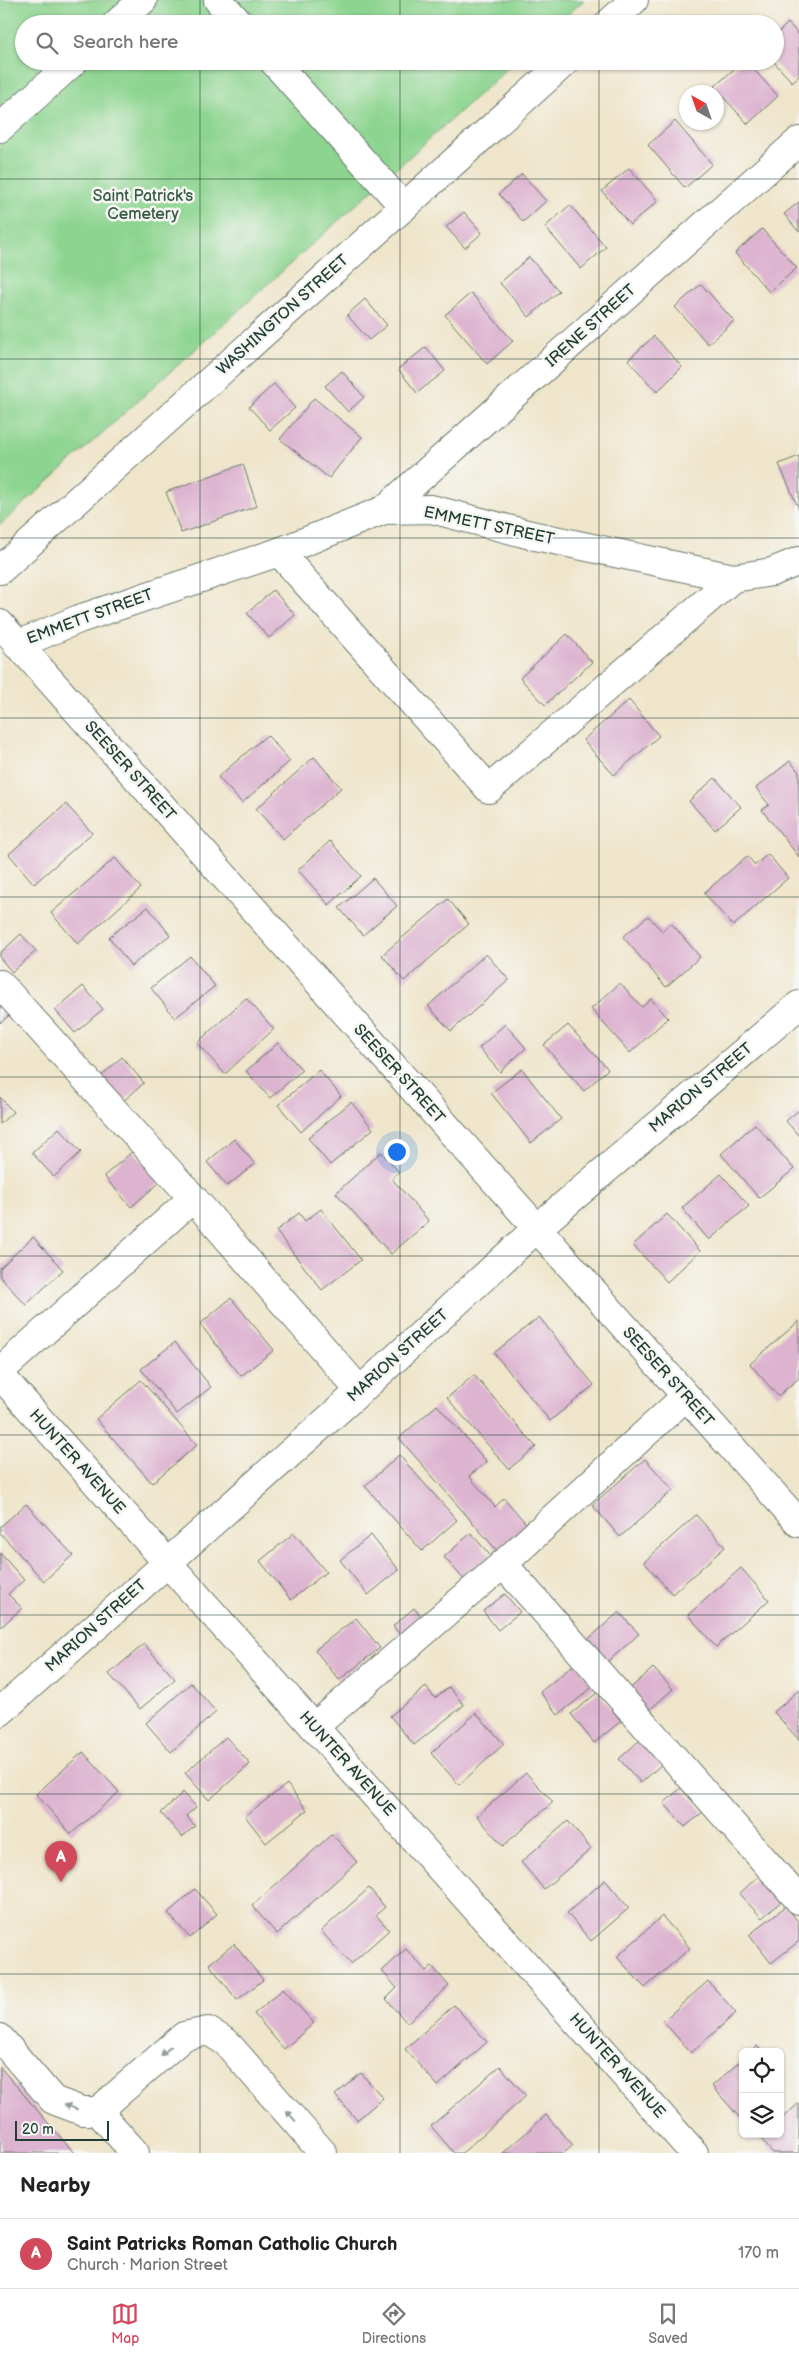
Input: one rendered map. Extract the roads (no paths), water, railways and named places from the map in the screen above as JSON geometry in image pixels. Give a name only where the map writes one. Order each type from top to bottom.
[{"type":"street","points":[[126,15],[143,0]]},
{"type":"street","points":[[218,0],[232,15]]},
{"type":"street","points":[[618,15],[634,0]]},
{"type":"street","points":[[0,128],[64,70]]},
{"type":"street","points":[[282,70],[404,207]]},
{"type":"street","name":"WASHINGTON STREET","points":[[0,570],[556,70]]},
{"type":"street","name":"IRENE STREET","points":[[384,510],[799,142]]},
{"type":"street","name":"EMMETT STREET","points":[[9,635],[79,619],[279,552],[384,510],[431,509],[532,535],[733,578],[772,572],[799,562]]},
{"type":"street","points":[[279,552],[489,789],[733,578]]},
{"type":"street","name":"SEESER STREET","points":[[9,635],[799,1523]]},
{"type":"street","points":[[0,984],[193,1198],[360,1391]]},
{"type":"street","name":"MARION STREET","points":[[0,1712],[360,1391],[536,1229],[799,1005]]},
{"type":"street","points":[[0,1371],[193,1198]]},
{"type":"street","name":"HUNTER AVENUE","points":[[0,1375],[694,2153]]},
{"type":"street","points":[[314,1727],[503,1564],[685,1397]]},
{"type":"street","points":[[503,1564],[799,1900]]},
{"type":"street","points":[[0,2038],[53,2100],[82,2111],[98,2111],[184,2036],[208,2031],[226,2042],[322,2153]]},
{"type":"street","points":[[98,2111],[135,2153]]},
{"type":"place","name":"Saint Patricks Roman Catholic Church","points":[[61,1882]]},
{"type":"park label","name":"Saint Patrick's Cemetery","points":[[143,205]]}]
